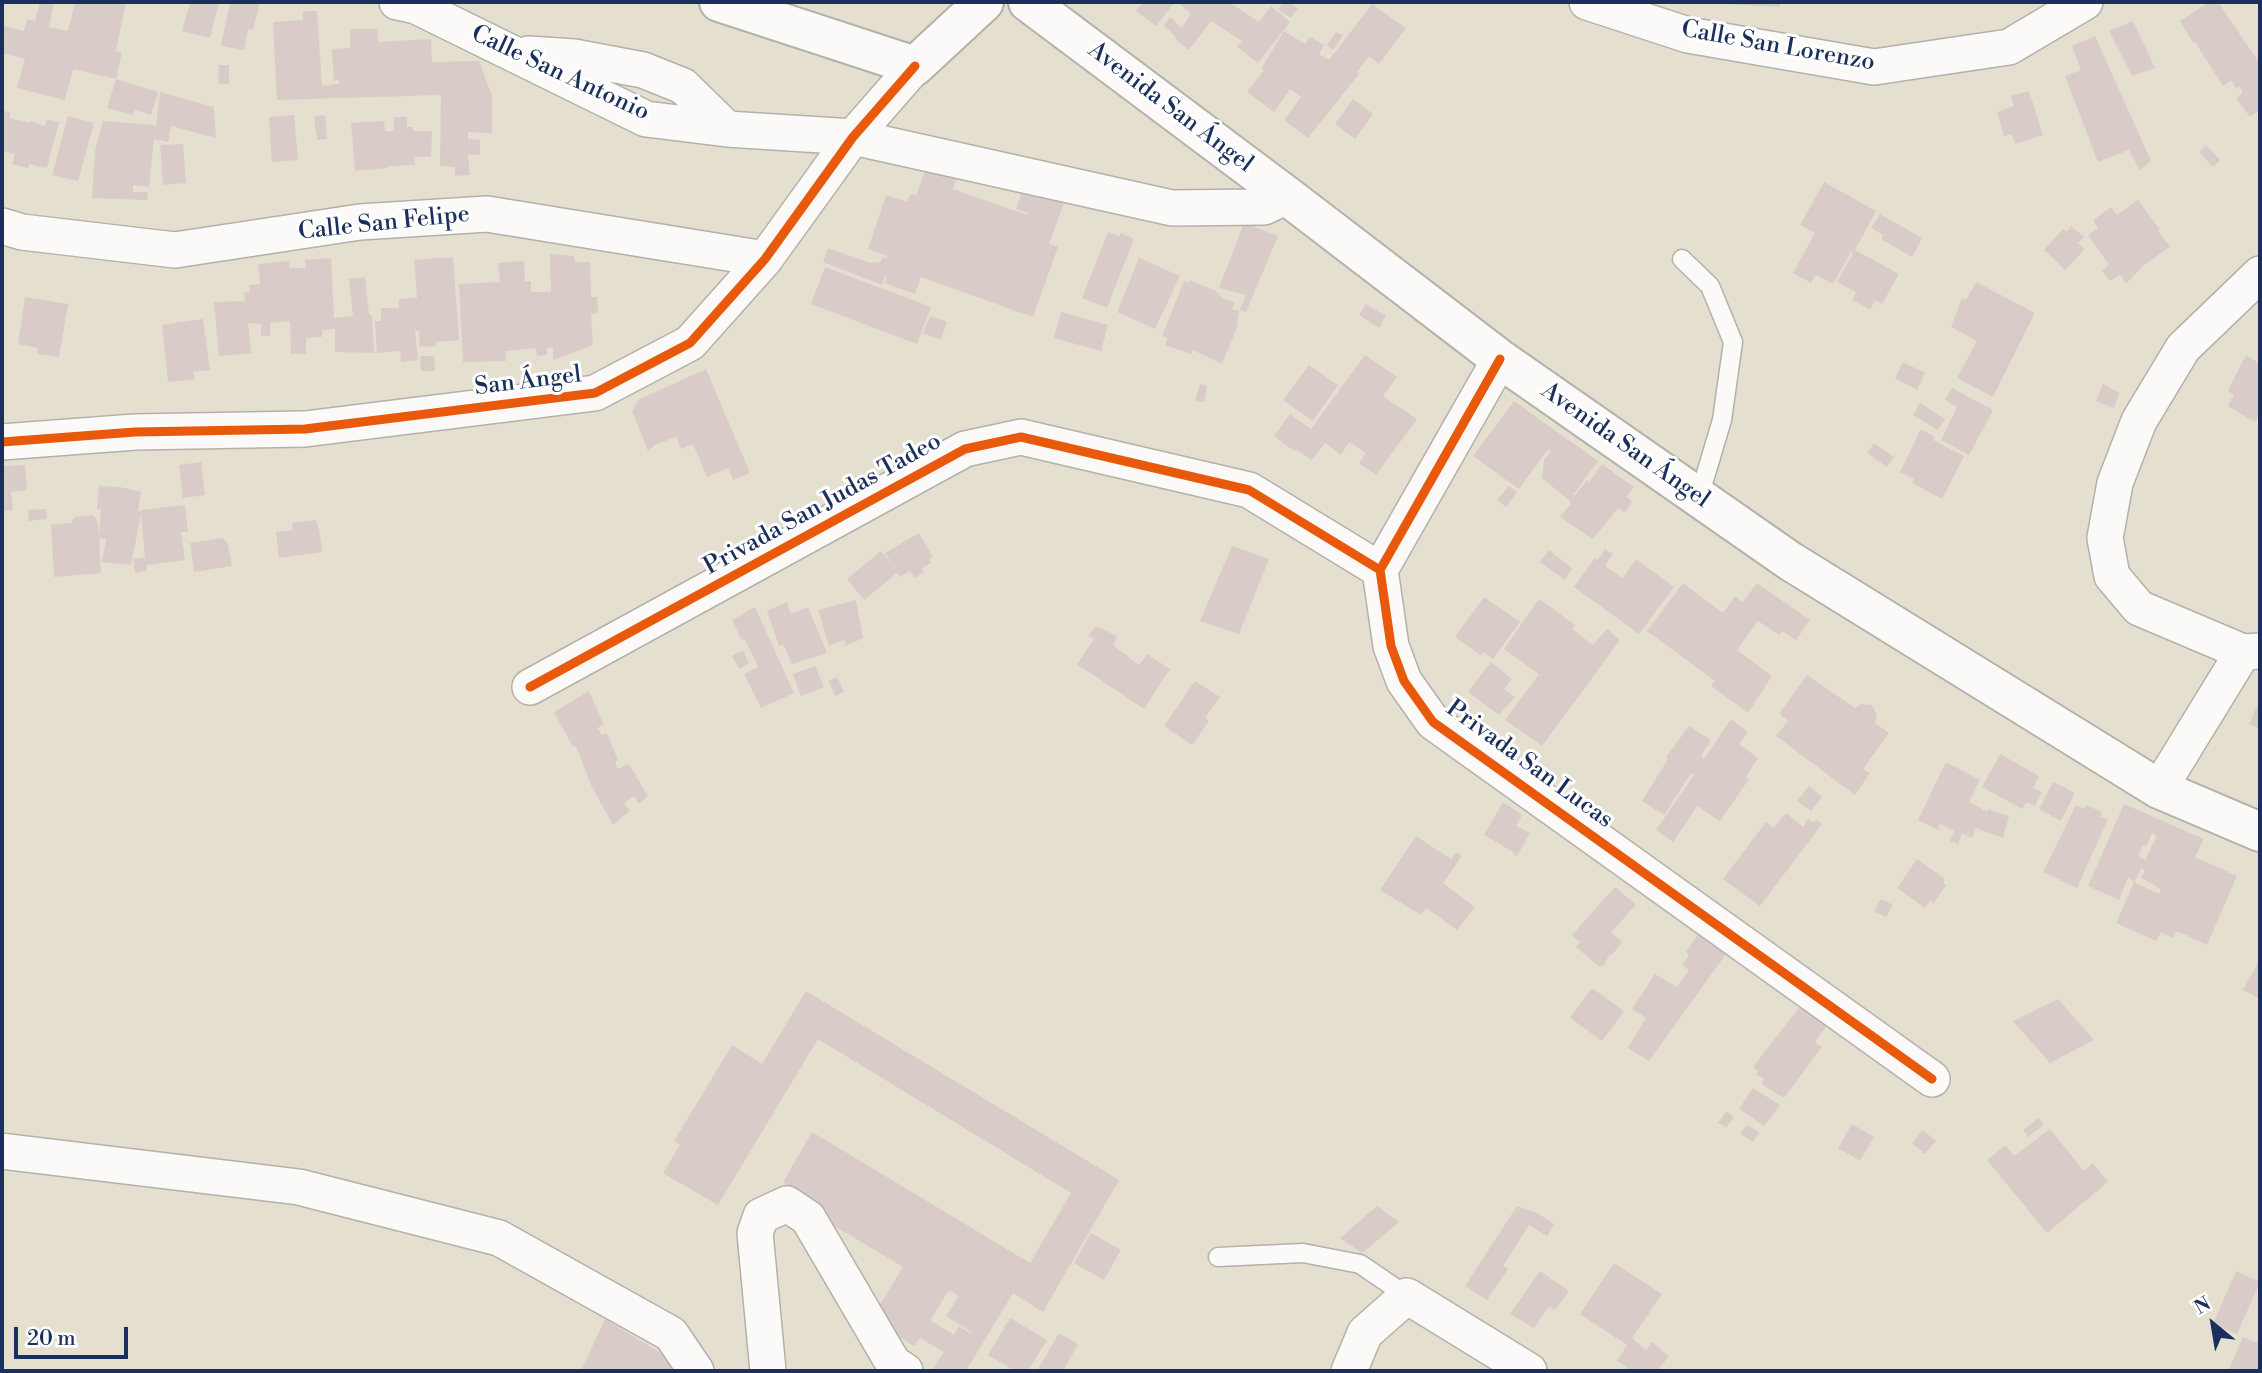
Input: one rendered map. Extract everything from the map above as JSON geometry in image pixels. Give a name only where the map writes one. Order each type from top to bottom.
[{"type":"main road","points":[[719,2],[915,66]]},
{"type":"main road","name":"San Ángel","points":[[915,66],[984,2]]},
{"type":"main road","name":"Avenida San Ángel","points":[[1028,2],[1500,359],[1790,561],[2159,789],[2260,832]]},
{"type":"street","name":"Calle San Antonio","points":[[397,2],[416,6],[646,119],[727,129],[853,137],[1172,208],[1264,207],[1287,196]]},
{"type":"street","name":"Calle San Lorenzo","points":[[1587,2],[1688,35],[1874,67],[2009,47],[2085,2]]},
{"type":"street","name":"San Ángel","points":[[2,442],[135,432],[306,429],[595,393],[690,343],[765,259],[853,137],[915,66]]},
{"type":"street","name":"Calle San Felipe","points":[[2,226],[22,232],[175,250],[360,222],[487,214],[765,259]]},
{"type":"street","points":[[2159,789],[2251,652],[2139,608],[2112,576],[2105,538],[2116,483],[2139,421],[2183,348],[2260,274]]},
{"type":"street","points":[[1380,570],[1500,359]]},
{"type":"street","name":"Privada San Judas Tadeo","points":[[530,687],[965,449],[1021,437],[1249,490],[1380,570]]},
{"type":"street","name":"Privada San Lucas","points":[[1380,570],[1391,646],[1404,681],[1433,722],[1932,1079]]},
{"type":"street","points":[[2,1151],[299,1187],[499,1238],[671,1334],[696,1371]]},
{"type":"street","points":[[768,1371],[755,1233],[761,1216],[787,1204],[808,1219],[899,1367]]},
{"type":"street","points":[[1349,1371],[1364,1333],[1407,1296],[1528,1371]]},
{"type":"lane","points":[[1682,259],[1710,286],[1733,342],[1722,420],[1699,497]]},
{"type":"lane","points":[[1218,1257],[1303,1253],[1360,1264],[1407,1296]]},
{"type":"building","points":[[40,2],[54,2],[49,27],[68,31],[75,2],[126,2],[116,51],[122,52],[116,79],[73,69],[65,100],[17,88],[25,59],[2,53],[2,25],[24,31],[27,19],[35,21]]},
{"type":"building","points":[[190,2],[219,2],[210,38],[182,31]]},
{"type":"building","points":[[230,2],[260,2],[253,30],[248,29],[244,50],[221,46]]},
{"type":"building","points":[[1143,2],[1174,3],[1156,26],[1136,11]]},
{"type":"building","points":[[1178,2],[1229,2],[1259,22],[1271,6],[1290,22],[1258,63],[1237,47],[1242,41],[1211,21],[1189,50],[1164,26],[1170,17],[1182,28],[1191,14]]},
{"type":"building","points":[[1284,2],[1298,8],[1291,18],[1278,9]]},
{"type":"building","points":[[1780,2],[1780,7],[1727,4]]},
{"type":"building","points":[[2209,2],[2218,2],[2260,64],[2260,110],[2250,117],[2236,98],[2243,92],[2239,86],[2236,88],[2231,80],[2223,86],[2180,21]]},
{"type":"building","points":[[1372,4],[1406,28],[1379,64],[1369,56],[1357,72],[1359,74],[1308,138],[1284,120],[1301,97],[1290,89],[1274,112],[1247,92],[1264,70],[1261,69],[1284,31],[1305,44],[1310,37],[1324,45],[1319,54],[1329,60]]},
{"type":"building","points":[[303,11],[317,11],[322,86],[339,84],[339,80],[334,81],[332,49],[350,48],[350,29],[377,29],[378,42],[431,39],[432,62],[479,61],[492,96],[492,133],[468,132],[468,139],[480,140],[480,155],[468,154],[470,175],[455,176],[455,167],[440,166],[441,95],[277,100],[273,22],[303,20]]},
{"type":"building","points":[[2133,21],[2155,68],[2132,76],[2109,31]]},
{"type":"building","points":[[1336,32],[1343,35],[1333,50],[1327,45]]},
{"type":"building","points":[[2095,36],[2151,161],[2140,170],[2129,150],[2098,162],[2065,76],[2081,70],[2072,46]]},
{"type":"building","points":[[219,65],[229,65],[229,84],[218,84]]},
{"type":"building","points":[[116,79],[158,92],[151,115],[135,110],[133,115],[107,108]]},
{"type":"building","points":[[2029,91],[2043,135],[2015,144],[2012,134],[2004,136],[1997,112],[2014,106],[2011,96]]},
{"type":"building","points":[[160,92],[214,107],[216,138],[171,126],[168,142],[154,139],[149,187],[133,185],[133,192],[148,192],[147,200],[92,198],[95,151],[103,121],[156,125]]},
{"type":"building","points":[[1353,99],[1373,114],[1355,139],[1335,124]]},
{"type":"building","points":[[2,110],[11,113],[9,118],[30,123],[45,126],[47,119],[59,122],[47,168],[29,164],[28,168],[12,164],[15,154],[2,151]]},
{"type":"building","points":[[294,115],[298,160],[272,162],[269,117]]},
{"type":"building","points":[[325,115],[327,139],[317,140],[314,116]]},
{"type":"building","points":[[68,116],[94,123],[78,181],[52,175]]},
{"type":"building","points":[[394,117],[407,117],[407,127],[413,127],[413,131],[432,131],[431,157],[415,157],[415,165],[355,171],[351,123],[384,121],[385,131],[394,131]]},
{"type":"building","points":[[183,144],[186,183],[163,185],[160,145]]},
{"type":"building","points":[[2206,145],[2220,160],[2213,167],[2199,152]]},
{"type":"building","points":[[929,160],[959,171],[953,189],[1027,215],[1028,213],[1016,209],[1024,187],[1065,200],[1049,244],[1058,247],[1033,317],[921,277],[915,294],[885,283],[885,276],[882,285],[823,262],[828,248],[870,263],[880,262],[883,257],[886,259],[888,256],[868,249],[886,195],[907,202],[910,194],[916,195]]},
{"type":"building","points":[[1824,182],[1876,211],[1855,250],[1899,274],[1882,304],[1875,301],[1870,310],[1852,300],[1856,292],[1837,282],[1853,253],[1851,252],[1833,284],[1816,275],[1811,283],[1793,273],[1815,233],[1800,225]]},
{"type":"building","points":[[2138,200],[2170,247],[2143,266],[2126,284],[2120,274],[2110,281],[2102,271],[2109,265],[2088,235],[2098,228],[2093,220],[2111,207],[2117,215]]},
{"type":"building","points":[[1880,214],[1922,238],[1912,257],[1881,239],[1883,235],[1871,228]]},
{"type":"building","points":[[1244,223],[1278,236],[1246,312],[1240,310],[1246,295],[1219,288]]},
{"type":"building","points":[[2071,226],[2084,237],[2078,243],[2085,249],[2065,270],[2044,250],[2063,229],[2067,232]]},
{"type":"building","points":[[1108,232],[1119,236],[1121,233],[1134,239],[1107,308],[1082,298]]},
{"type":"building","points":[[550,254],[574,256],[575,262],[590,262],[591,297],[597,297],[598,313],[591,314],[593,345],[553,360],[553,347],[547,348],[547,355],[537,356],[536,348],[505,351],[506,361],[463,362],[459,284],[500,282],[498,263],[524,261],[525,281],[531,281],[531,292],[551,292]]},
{"type":"building","points":[[453,257],[459,340],[420,347],[419,331],[415,331],[418,360],[401,362],[400,351],[377,353],[375,321],[381,321],[381,308],[399,308],[399,299],[417,298],[414,260]]},
{"type":"building","points":[[331,258],[334,318],[353,316],[349,279],[365,277],[369,315],[372,315],[374,353],[335,352],[335,329],[322,330],[322,337],[306,338],[306,354],[291,354],[290,321],[270,323],[270,336],[261,336],[261,324],[248,323],[251,353],[219,356],[214,302],[245,301],[244,293],[250,292],[249,285],[260,284],[258,264],[289,261],[290,268],[306,268],[305,260]]},
{"type":"building","points":[[1139,258],[1180,276],[1155,329],[1117,312]]},
{"type":"building","points":[[825,267],[931,307],[917,344],[811,304]]},
{"type":"building","points":[[1189,280],[1216,291],[1222,298],[1235,303],[1232,309],[1239,311],[1236,330],[1222,364],[1193,350],[1191,354],[1165,345],[1167,338],[1162,336],[1184,281],[1189,283]]},
{"type":"building","points":[[1976,282],[2035,313],[1993,397],[1957,378],[1977,341],[1951,327],[1962,298],[1966,300]]},
{"type":"building","points":[[25,297],[68,304],[59,357],[37,354],[38,348],[18,344]]},
{"type":"building","points":[[1366,304],[1386,316],[1379,328],[1359,315]]},
{"type":"building","points":[[1061,312],[1108,325],[1101,351],[1054,338]]},
{"type":"building","points":[[930,316],[947,322],[941,340],[923,333]]},
{"type":"building","points":[[203,319],[210,370],[193,372],[195,379],[168,382],[162,325]]},
{"type":"building","points":[[1365,355],[1397,377],[1383,396],[1417,419],[1376,475],[1359,463],[1366,453],[1349,442],[1341,455],[1325,443],[1312,460],[1274,436],[1290,414],[1311,429]]},
{"type":"building","points":[[2246,355],[2260,364],[2260,412],[2255,422],[2228,406],[2234,395],[2228,391]]},
{"type":"building","points":[[420,356],[434,356],[435,371],[421,371]]},
{"type":"building","points":[[1903,362],[1925,373],[1917,390],[1895,378]]},
{"type":"building","points":[[1309,365],[1338,385],[1313,421],[1283,400]]},
{"type":"building","points":[[706,369],[750,473],[733,480],[728,468],[707,477],[693,444],[681,449],[676,437],[655,445],[648,451],[632,411],[638,400]]},
{"type":"building","points":[[1200,384],[1207,386],[1204,402],[1195,401]]},
{"type":"building","points":[[2103,384],[2119,393],[2114,408],[2096,401]]},
{"type":"building","points":[[1952,388],[1993,410],[1969,455],[1941,440],[1957,407],[1945,400]]},
{"type":"building","points":[[1514,401],[1598,461],[1573,495],[1587,480],[1589,482],[1602,464],[1634,487],[1626,497],[1632,501],[1625,513],[1618,508],[1593,539],[1560,517],[1570,505],[1570,501],[1542,478],[1544,460],[1551,451],[1548,449],[1519,489],[1473,456]]},
{"type":"building","points":[[1920,403],[1945,419],[1938,430],[1913,415]]},
{"type":"building","points":[[1921,429],[1935,437],[1933,440],[1964,456],[1942,499],[1912,483],[1914,479],[1900,472]]},
{"type":"building","points":[[1874,443],[1894,457],[1887,467],[1867,453]]},
{"type":"building","points":[[201,462],[205,495],[183,498],[179,465]]},
{"type":"building","points":[[25,465],[27,490],[11,492],[13,510],[2,511],[2,466]]},
{"type":"building","points":[[99,486],[141,492],[138,511],[141,512],[185,505],[188,532],[181,532],[185,560],[147,565],[147,571],[135,573],[133,559],[145,557],[141,514],[131,565],[102,562],[106,539],[99,538],[101,573],[54,577],[51,525],[71,523],[75,517],[93,515],[99,533]]},
{"type":"building","points":[[1509,486],[1517,492],[1506,507],[1497,500]]},
{"type":"building","points":[[46,509],[47,519],[29,521],[28,510]]},
{"type":"building","points":[[316,520],[322,552],[279,558],[276,532],[293,530],[292,523]]},
{"type":"building","points":[[919,533],[933,557],[929,559],[931,563],[922,568],[924,572],[914,578],[910,571],[900,577],[897,573],[864,600],[847,579],[881,551],[894,567],[885,553]]},
{"type":"building","points":[[223,538],[228,544],[232,566],[194,572],[190,543]]},
{"type":"building","points":[[1232,546],[1269,559],[1239,634],[1200,621]]},
{"type":"building","points":[[1605,549],[1613,554],[1605,566],[1623,578],[1636,559],[1674,587],[1639,634],[1574,587]]},
{"type":"building","points":[[1549,550],[1572,568],[1565,580],[1540,562]]},
{"type":"building","points":[[1683,583],[1723,613],[1735,596],[1743,602],[1757,583],[1810,620],[1796,640],[1782,631],[1779,635],[1758,621],[1737,650],[1772,676],[1748,713],[1711,686],[1715,681],[1647,631]]},
{"type":"building","points":[[1484,597],[1520,622],[1493,659],[1483,652],[1481,655],[1455,637]]},
{"type":"building","points":[[1539,599],[1575,625],[1572,629],[1593,645],[1607,629],[1620,640],[1542,746],[1505,720],[1539,674],[1504,649]]},
{"type":"building","points":[[856,600],[863,638],[846,646],[844,640],[829,646],[818,610]]},
{"type":"building","points":[[787,602],[791,614],[808,607],[827,653],[792,664],[783,644],[779,646],[767,611]]},
{"type":"building","points":[[755,607],[794,693],[761,708],[744,674],[758,667],[745,639],[742,641],[732,620]]},
{"type":"building","points":[[1096,626],[1117,636],[1113,645],[1139,665],[1147,654],[1170,669],[1144,709],[1077,664],[1094,639],[1088,636]]},
{"type":"building","points":[[743,650],[749,664],[739,669],[732,656]]},
{"type":"building","points":[[1491,662],[1512,679],[1504,689],[1515,697],[1499,715],[1468,692]]},
{"type":"building","points":[[815,666],[824,687],[801,696],[793,674]]},
{"type":"building","points":[[1807,675],[1855,708],[1861,704],[1872,705],[1877,715],[1875,723],[1889,733],[1863,769],[1870,773],[1855,795],[1776,736],[1788,721],[1779,714]]},
{"type":"building","points":[[837,677],[844,691],[836,696],[828,681]]},
{"type":"building","points":[[1195,681],[1220,697],[1205,718],[1209,721],[1192,745],[1164,726]]},
{"type":"building","points":[[589,691],[604,725],[597,728],[602,735],[607,733],[618,760],[615,762],[618,769],[629,764],[648,796],[639,804],[634,796],[624,803],[630,811],[613,825],[591,785],[576,746],[573,747],[554,712]]},
{"type":"building","points":[[2260,700],[2260,729],[2249,724]]},
{"type":"building","points":[[1731,719],[1748,732],[1739,744],[1758,758],[1746,777],[1749,779],[1720,821],[1697,806],[1673,842],[1656,830],[1694,775],[1691,773],[1664,815],[1642,801],[1668,759],[1666,757],[1689,726],[1711,740],[1701,756],[1704,759]]},
{"type":"building","points":[[2000,754],[2039,776],[2033,788],[2042,792],[2035,806],[2027,802],[2022,809],[1982,787]]},
{"type":"building","points":[[1946,762],[1980,780],[1969,802],[1988,812],[1988,809],[2009,816],[2003,838],[1976,828],[1972,838],[1962,833],[1958,844],[1950,841],[1954,831],[1940,824],[1938,830],[1918,820]]},
{"type":"building","points":[[2053,782],[2075,793],[2061,821],[2039,809]]},
{"type":"building","points":[[1809,786],[1822,797],[1811,811],[1797,801]]},
{"type":"building","points":[[1503,802],[1522,815],[1516,826],[1530,833],[1517,856],[1484,835]]},
{"type":"building","points":[[2124,804],[2204,839],[2195,857],[2237,876],[2207,945],[2177,931],[2173,938],[2161,932],[2156,941],[2116,923],[2134,882],[2159,894],[2161,889],[2141,878],[2145,871],[2141,868],[2135,882],[2128,878],[2119,900],[2088,886]],"holes":[[[2152,833],[2157,836],[2145,860],[2138,856]]]},
{"type":"building","points":[[2076,805],[2084,809],[2086,805],[2102,812],[2100,816],[2108,819],[2077,888],[2043,872]]},
{"type":"building","points":[[1786,813],[1803,827],[1808,819],[1822,824],[1760,906],[1723,879],[1766,822],[1774,828]]},
{"type":"building","points":[[1416,836],[1451,859],[1456,852],[1462,856],[1443,883],[1475,907],[1457,930],[1426,908],[1421,915],[1380,890]]},
{"type":"building","points":[[1917,859],[1945,879],[1943,882],[1946,885],[1934,903],[1930,900],[1925,908],[1897,888]]},
{"type":"building","points":[[1615,887],[1636,905],[1611,932],[1622,942],[1603,966],[1598,966],[1576,947],[1580,942],[1572,935]]},
{"type":"building","points":[[1881,899],[1893,905],[1886,917],[1874,911]]},
{"type":"building","points":[[1698,934],[1726,954],[1649,1061],[1628,1048],[1646,1018],[1632,1009],[1655,974],[1677,987],[1689,970],[1682,965],[1689,955],[1686,952]]},
{"type":"building","points":[[2260,959],[2260,999],[2243,990]]},
{"type":"building","points":[[1592,988],[1624,1011],[1602,1041],[1570,1018]]},
{"type":"building","points":[[806,991],[1119,1180],[1043,1312],[1013,1293],[966,1371],[932,1371],[944,1352],[920,1338],[914,1346],[871,1319],[903,1267],[806,1209],[812,1199],[783,1182],[812,1132],[1030,1263],[1071,1193],[818,1039],[718,1205],[663,1173],[680,1145],[674,1141],[732,1045],[762,1064]],"holes":[[[949,1290],[959,1296],[946,1316],[972,1332],[971,1334],[959,1326],[954,1335],[930,1320]]]},
{"type":"building","points":[[2058,999],[2094,1040],[2050,1063],[2013,1021]]},
{"type":"building","points":[[1801,1005],[1828,1024],[1815,1042],[1822,1047],[1784,1098],[1763,1085],[1764,1079],[1756,1074],[1758,1071],[1753,1067]]},
{"type":"building","points":[[1753,1088],[1780,1105],[1764,1126],[1739,1109]]},
{"type":"building","points":[[1727,1111],[1734,1118],[1726,1127],[1718,1123]]},
{"type":"building","points":[[2039,1118],[2044,1125],[2028,1137],[2023,1130]]},
{"type":"building","points":[[1852,1124],[1874,1137],[1860,1161],[1838,1148]]},
{"type":"building","points":[[1747,1125],[1759,1132],[1753,1142],[1740,1134]]},
{"type":"building","points":[[2050,1129],[2084,1171],[2093,1163],[2108,1182],[2047,1233],[1987,1160],[2006,1145],[2014,1156]]},
{"type":"building","points":[[1923,1130],[1936,1141],[1925,1154],[1912,1143]]},
{"type":"building","points":[[1377,1206],[1399,1222],[1362,1253],[1340,1238]]},
{"type":"building","points":[[1517,1206],[1537,1213],[1554,1224],[1547,1236],[1529,1225],[1503,1266],[1508,1269],[1487,1300],[1465,1286]]},
{"type":"building","points":[[1091,1233],[1121,1250],[1104,1280],[1074,1263]]},
{"type":"building","points":[[1614,1263],[1662,1294],[1632,1338],[1646,1350],[1652,1342],[1669,1356],[1657,1371],[1624,1371],[1627,1367],[1617,1361],[1627,1345],[1580,1314]]},
{"type":"building","points":[[1540,1271],[1569,1291],[1555,1310],[1549,1306],[1534,1328],[1510,1314]]},
{"type":"building","points":[[2236,1271],[2260,1282],[2237,1334],[2213,1324]]},
{"type":"building","points":[[1010,1318],[1047,1340],[1028,1371],[1015,1371],[988,1355]]},
{"type":"building","points":[[605,1319],[677,1363],[712,1371],[581,1371]]},
{"type":"building","points":[[1059,1333],[1078,1344],[1063,1371],[1037,1371]]},
{"type":"building","points":[[2243,1337],[2260,1344],[2260,1371],[2228,1371]]},
{"type":"cycle path","points":[[2,442],[135,432],[305,429],[595,393],[690,343],[765,259],[853,137],[915,66]]},
{"type":"cycle path","points":[[1500,359],[1380,570],[1391,646],[1404,681],[1433,722],[1932,1079]]},
{"type":"cycle path","points":[[530,687],[965,449],[1021,437],[1249,490],[1380,570]]}]
